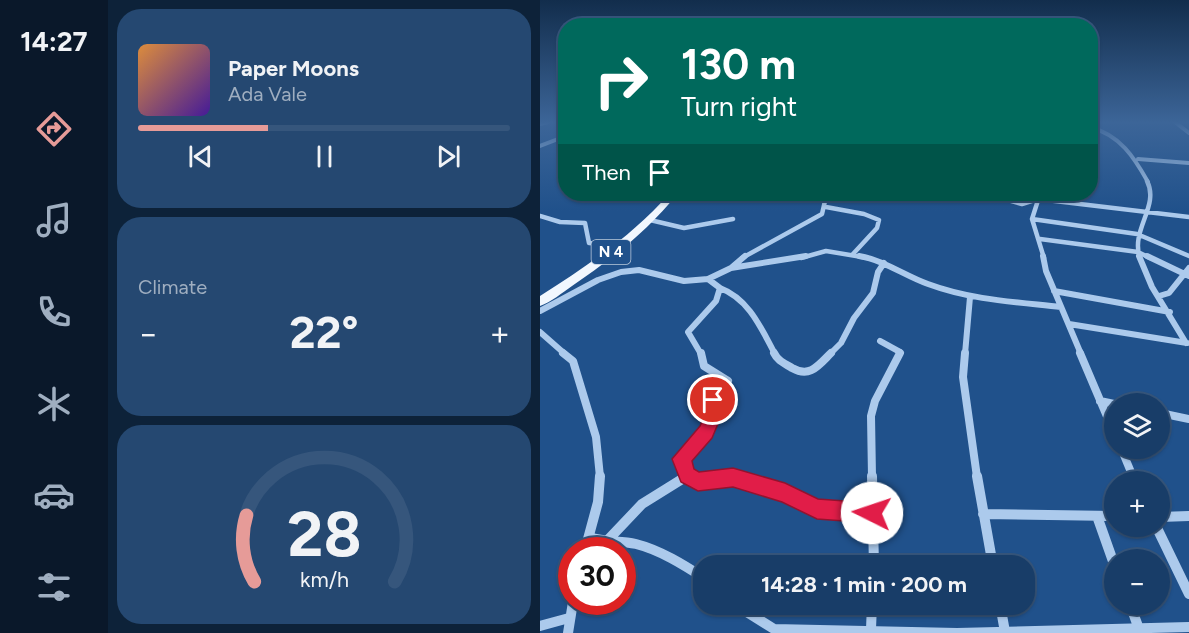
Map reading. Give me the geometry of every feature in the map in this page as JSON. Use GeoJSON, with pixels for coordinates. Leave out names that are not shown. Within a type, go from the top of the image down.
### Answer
{"type":"FeatureCollection","features":[{"type":"Feature","properties":{"kind":"main road","name":"N 4"},"geometry":{"type":"LineString","coordinates":[[540,302],[621,245],[650,220],[667,201]]}},
{"type":"Feature","properties":{"kind":"street"},"geometry":{"type":"LineString","coordinates":[[1130,152],[1138,159],[1152,194],[1137,234],[1138,252],[1159,296],[1188,343]]}},
{"type":"Feature","properties":{"kind":"street"},"geometry":{"type":"LineString","coordinates":[[1138,159],[1189,163]]}},
{"type":"Feature","properties":{"kind":"street"},"geometry":{"type":"LineString","coordinates":[[823,201],[826,207]]}},
{"type":"Feature","properties":{"kind":"street"},"geometry":{"type":"LineString","coordinates":[[1012,201],[1022,204],[1028,201]]}},
{"type":"Feature","properties":{"kind":"street"},"geometry":{"type":"LineString","coordinates":[[1037,201],[1032,219],[1040,239],[1046,271],[1104,410]]}},
{"type":"Feature","properties":{"kind":"street"},"geometry":{"type":"LineString","coordinates":[[1072,201],[1189,217]]}},
{"type":"Feature","properties":{"kind":"street"},"geometry":{"type":"LineString","coordinates":[[826,207],[864,214],[879,220],[877,228],[853,254]]}},
{"type":"Feature","properties":{"kind":"street"},"geometry":{"type":"LineString","coordinates":[[731,268],[738,260],[822,214],[826,207]]}},
{"type":"Feature","properties":{"kind":"street"},"geometry":{"type":"LineString","coordinates":[[540,216],[560,222],[585,223],[589,243],[621,245]]}},
{"type":"Feature","properties":{"kind":"street"},"geometry":{"type":"LineString","coordinates":[[650,220],[684,228],[733,219]]}},
{"type":"Feature","properties":{"kind":"street"},"geometry":{"type":"LineString","coordinates":[[1032,219],[1137,234],[1189,256]]}},
{"type":"Feature","properties":{"kind":"street"},"geometry":{"type":"LineString","coordinates":[[1040,239],[1138,252],[1187,275]]}},
{"type":"Feature","properties":{"kind":"street"},"geometry":{"type":"LineString","coordinates":[[540,310],[598,280],[621,272],[639,270],[684,281],[708,279],[731,268],[796,260],[826,251],[853,254],[884,262],[927,284],[970,297],[1061,307]]}},
{"type":"Feature","properties":{"kind":"street"},"geometry":{"type":"LineString","coordinates":[[708,279],[730,292],[755,316],[778,360],[801,373],[812,372],[841,343],[854,318],[873,293],[878,272],[884,262]]}},
{"type":"Feature","properties":{"kind":"street"},"geometry":{"type":"LineString","coordinates":[[1159,296],[1169,293],[1187,275],[1189,268]]}},
{"type":"Feature","properties":{"kind":"street"},"geometry":{"type":"LineString","coordinates":[[720,288],[716,301],[688,332],[700,349],[704,366],[728,381],[713,400],[709,411],[711,419],[706,432],[681,459],[687,476],[698,481],[733,478],[785,493],[817,509],[872,513]]}},
{"type":"Feature","properties":{"kind":"street"},"geometry":{"type":"LineString","coordinates":[[1054,291],[1170,312]]}},
{"type":"Feature","properties":{"kind":"street"},"geometry":{"type":"LineString","coordinates":[[970,297],[963,377],[969,433],[991,555]]}},
{"type":"Feature","properties":{"kind":"street"},"geometry":{"type":"LineString","coordinates":[[1069,324],[1188,343]]}},
{"type":"Feature","properties":{"kind":"street"},"geometry":{"type":"LineString","coordinates":[[540,332],[573,362],[596,437],[601,468],[598,502],[588,537]]}},
{"type":"Feature","properties":{"kind":"street"},"geometry":{"type":"LineString","coordinates":[[874,555],[871,416],[879,392],[900,352],[880,341]]}},
{"type":"Feature","properties":{"kind":"street"},"geometry":{"type":"LineString","coordinates":[[1100,401],[1104,402]]}},
{"type":"Feature","properties":{"kind":"street"},"geometry":{"type":"LineString","coordinates":[[1170,415],[1189,419]]}},
{"type":"Feature","properties":{"kind":"street"},"geometry":{"type":"LineString","coordinates":[[610,537],[628,513],[662,489],[687,476]]}},
{"type":"Feature","properties":{"kind":"street"},"geometry":{"type":"LineString","coordinates":[[983,514],[1104,516]]}},
{"type":"Feature","properties":{"kind":"street"},"geometry":{"type":"LineString","coordinates":[[1097,516],[1109,549]]}},
{"type":"Feature","properties":{"kind":"street"},"geometry":{"type":"LineString","coordinates":[[1170,517],[1189,516]]}},
{"type":"Feature","properties":{"kind":"street"},"geometry":{"type":"LineString","coordinates":[[1161,537],[1189,594]]}},
{"type":"Feature","properties":{"kind":"street"},"geometry":{"type":"LineString","coordinates":[[636,544],[683,564],[693,571]]}},
{"type":"Feature","properties":{"kind":"street"},"geometry":{"type":"LineString","coordinates":[[568,633],[570,615]]}},
{"type":"Feature","properties":{"kind":"street"},"geometry":{"type":"LineString","coordinates":[[751,615],[776,631],[871,629],[1005,632],[1139,631],[1189,627]]}},
{"type":"Feature","properties":{"kind":"street"},"geometry":{"type":"LineString","coordinates":[[871,629],[872,615]]}},
{"type":"Feature","properties":{"kind":"street"},"geometry":{"type":"LineString","coordinates":[[1002,615],[1005,632]]}},
{"type":"Feature","properties":{"kind":"street"},"geometry":{"type":"LineString","coordinates":[[1134,615],[1139,631]]}},
{"type":"Feature","properties":{"kind":"street"},"geometry":{"type":"LineString","coordinates":[[540,626],[569,618]]}},
{"type":"Feature","properties":{"kind":"route"},"geometry":{"type":"LineString","coordinates":[[713,400],[709,411],[711,419],[706,432],[681,459],[687,476],[698,481],[733,478],[785,493],[817,509],[872,513]]}}]}
